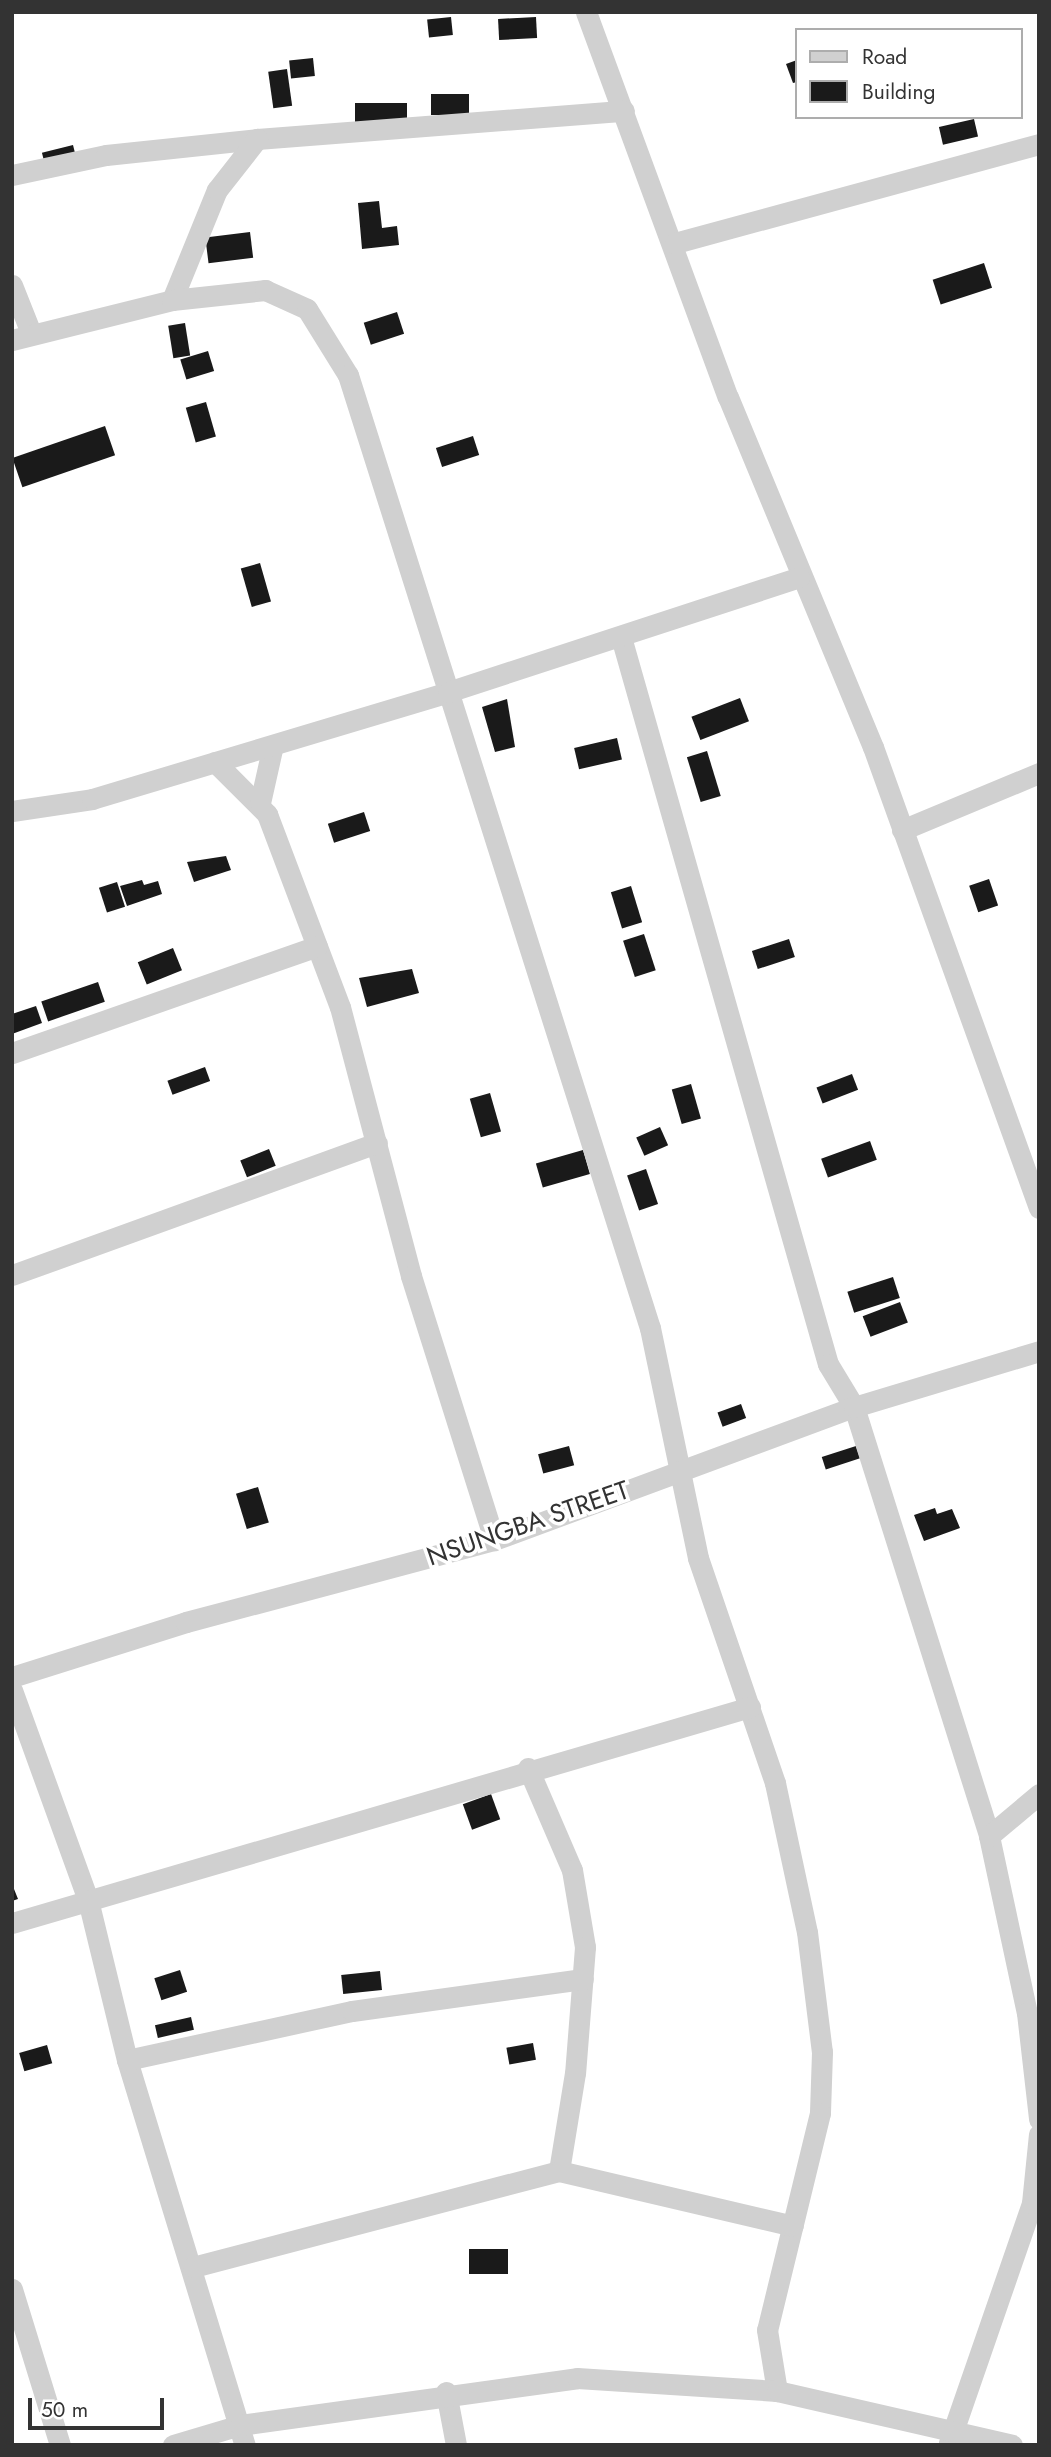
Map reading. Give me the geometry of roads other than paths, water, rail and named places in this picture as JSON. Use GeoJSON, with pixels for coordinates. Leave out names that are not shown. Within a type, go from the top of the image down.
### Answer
{"type":"FeatureCollection","features":[{"type":"Feature","properties":{"kind":"street"},"geometry":{"type":"LineString","coordinates":[[586,12],[799,577],[902,830],[1039,1208]]}},
{"type":"Feature","properties":{"kind":"street"},"geometry":{"type":"LineString","coordinates":[[12,175],[106,155],[257,139],[624,111]]}},
{"type":"Feature","properties":{"kind":"street"},"geometry":{"type":"LineString","coordinates":[[172,300],[217,190],[257,139]]}},
{"type":"Feature","properties":{"kind":"street"},"geometry":{"type":"LineString","coordinates":[[675,243],[1039,144]]}},
{"type":"Feature","properties":{"kind":"street"},"geometry":{"type":"LineString","coordinates":[[12,285],[21,337],[172,300],[265,290],[288,295],[323,327],[348,375],[650,1328],[698,1558],[775,1783],[807,1932],[822,2052],[820,2113],[767,2330],[777,2391]]}},
{"type":"Feature","properties":{"kind":"street"},"geometry":{"type":"LineString","coordinates":[[12,811],[92,799],[448,692],[799,577]]}},
{"type":"Feature","properties":{"kind":"street"},"geometry":{"type":"LineString","coordinates":[[621,637],[828,1364],[854,1407],[989,1836],[1027,2013],[1039,2119]]}},
{"type":"Feature","properties":{"kind":"street"},"geometry":{"type":"LineString","coordinates":[[260,803],[273,745]]}},
{"type":"Feature","properties":{"kind":"street"},"geometry":{"type":"LineString","coordinates":[[215,762],[260,803],[317,946],[494,1540]]}},
{"type":"Feature","properties":{"kind":"street"},"geometry":{"type":"LineString","coordinates":[[902,830],[1039,774]]}},
{"type":"Feature","properties":{"kind":"street"},"geometry":{"type":"LineString","coordinates":[[12,1053],[317,946]]}},
{"type":"Feature","properties":{"kind":"street"},"geometry":{"type":"LineString","coordinates":[[12,1275],[377,1143]]}},
{"type":"Feature","properties":{"kind":"street","name":"NSUNGBA STREET"},"geometry":{"type":"LineString","coordinates":[[12,1677],[198,1618],[494,1540],[854,1407],[1039,1352]]}},
{"type":"Feature","properties":{"kind":"street"},"geometry":{"type":"LineString","coordinates":[[12,1690],[88,1900],[127,2060],[193,2267],[242,2435]]}},
{"type":"Feature","properties":{"kind":"street"},"geometry":{"type":"LineString","coordinates":[[12,1923],[528,1768],[750,1707]]}},
{"type":"Feature","properties":{"kind":"street"},"geometry":{"type":"LineString","coordinates":[[528,1768],[572,1870],[584,1933],[583,1979],[559,2171]]}},
{"type":"Feature","properties":{"kind":"street"},"geometry":{"type":"LineString","coordinates":[[989,1836],[1039,1794]]}},
{"type":"Feature","properties":{"kind":"street"},"geometry":{"type":"LineString","coordinates":[[127,2060],[352,2011],[583,1979]]}},
{"type":"Feature","properties":{"kind":"street"},"geometry":{"type":"LineString","coordinates":[[951,2438],[1032,2203],[1039,2134]]}},
{"type":"Feature","properties":{"kind":"street"},"geometry":{"type":"LineString","coordinates":[[193,2267],[559,2171],[793,2227]]}},
{"type":"Feature","properties":{"kind":"street"},"geometry":{"type":"LineString","coordinates":[[12,2290],[60,2445]]}},
{"type":"Feature","properties":{"kind":"street"},"geometry":{"type":"LineString","coordinates":[[173,2445],[242,2435],[446,2392],[577,2378],[777,2391],[951,2438],[1012,2445]]}},
{"type":"Feature","properties":{"kind":"street"},"geometry":{"type":"LineString","coordinates":[[446,2392],[456,2445]]}}]}
